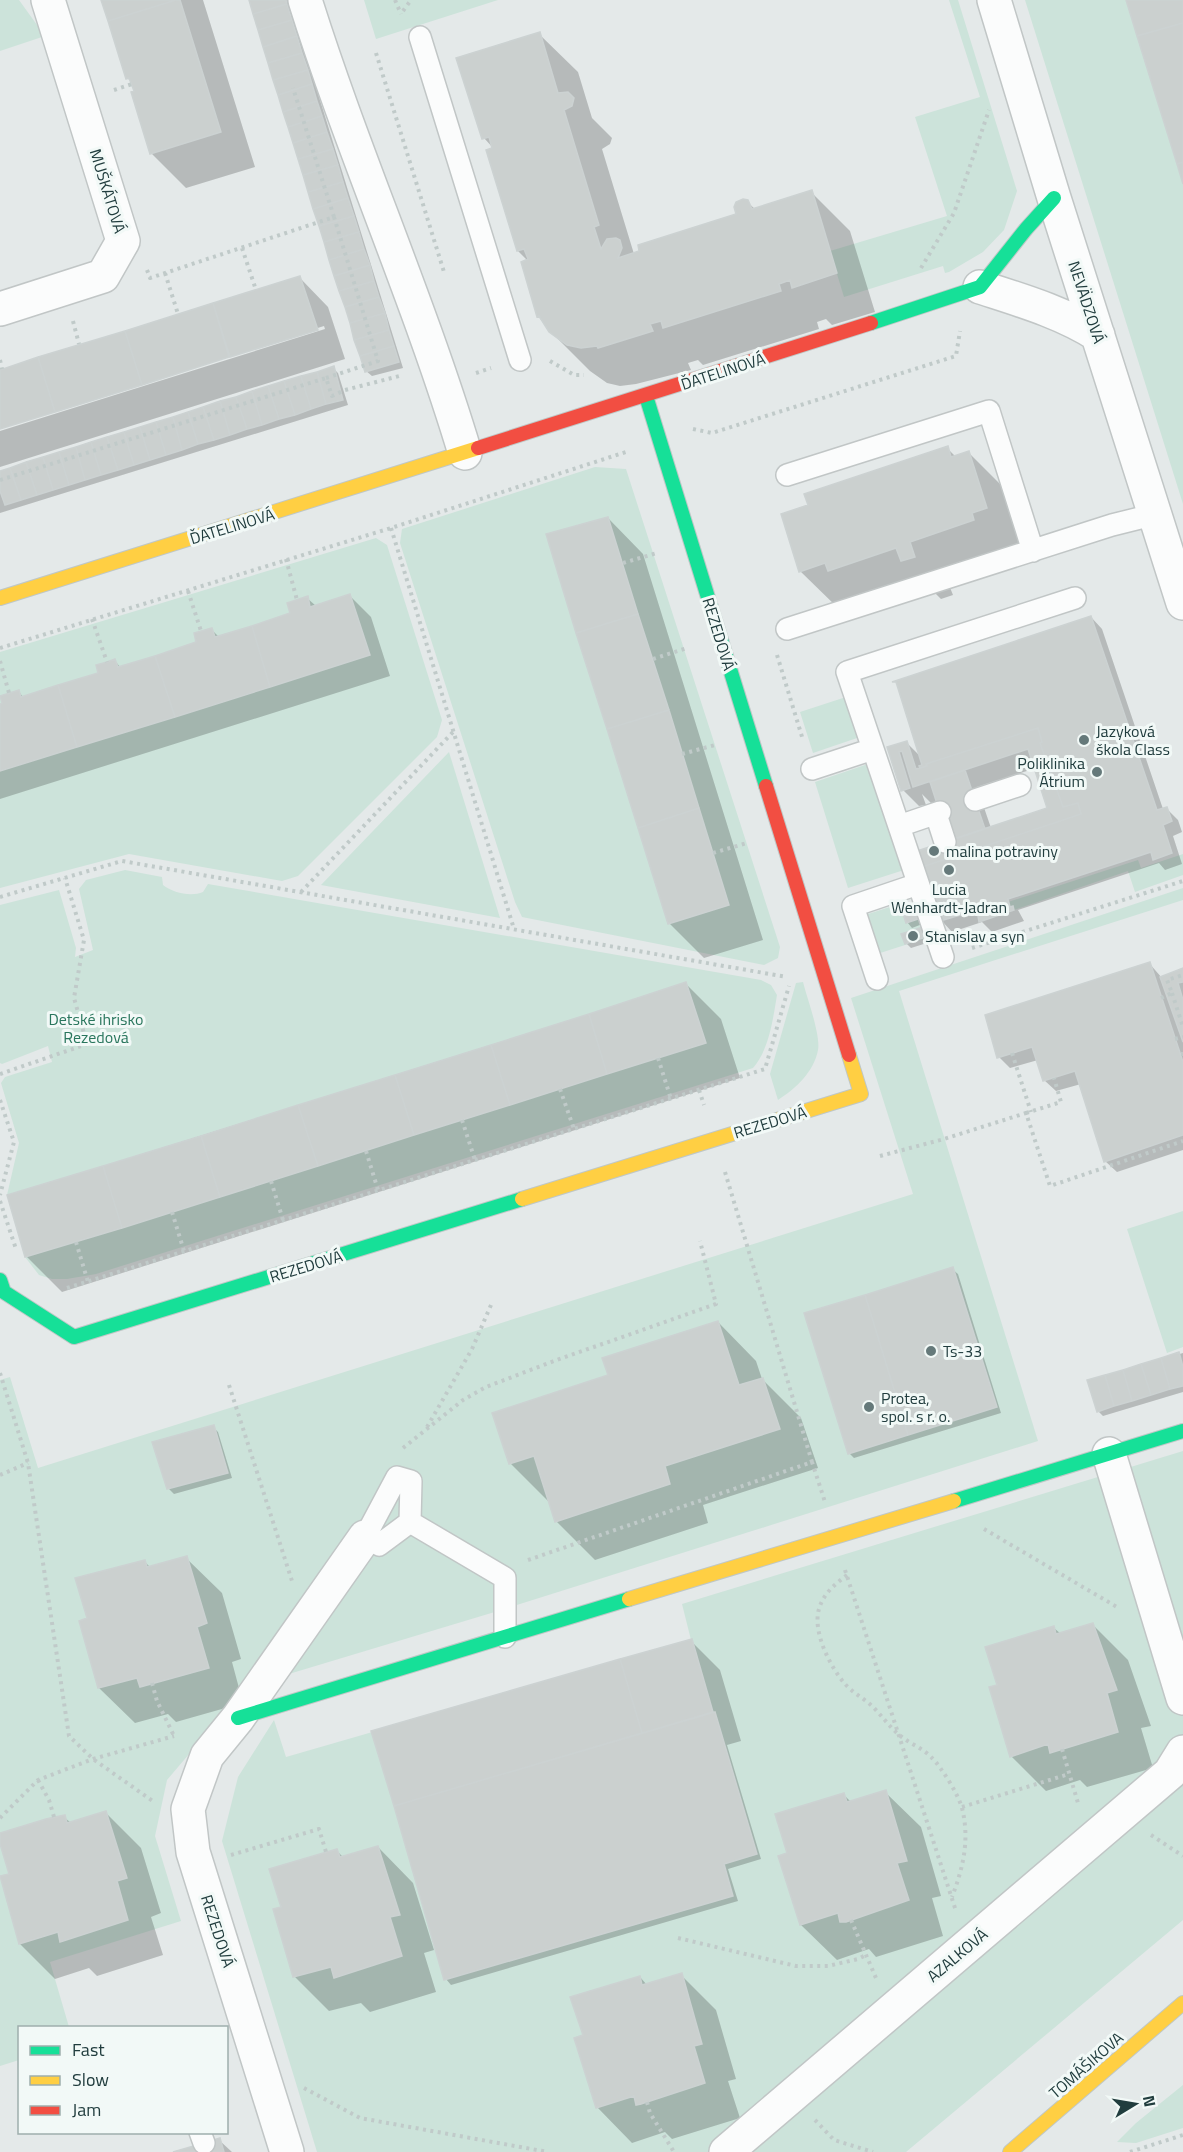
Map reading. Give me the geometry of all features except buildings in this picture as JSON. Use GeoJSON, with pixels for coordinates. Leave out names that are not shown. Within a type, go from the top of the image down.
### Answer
{"type":"FeatureCollection","features":[{"type":"Feature","properties":{"kind":"street","name":"MUŠKÁTOVÁ"},"geometry":{"type":"LineString","coordinates":[[0,309],[104,276],[123,241],[48,0]]}},
{"type":"Feature","properties":{"kind":"street"},"geometry":{"type":"LineString","coordinates":[[305,0],[326,67],[440,374],[465,453]]}},
{"type":"Feature","properties":{"kind":"street","name":"NEVÄDZOVÁ"},"geometry":{"type":"LineString","coordinates":[[994,0],[1053,198],[1183,603]]}},
{"type":"Feature","properties":{"kind":"street"},"geometry":{"type":"LineString","coordinates":[[1053,198],[980,286],[1081,324],[1098,335]]}},
{"type":"Feature","properties":{"kind":"street","name":"ĎATELINOVÁ"},"geometry":{"type":"LineString","coordinates":[[0,598],[646,396],[980,286]]}},
{"type":"Feature","properties":{"kind":"street","name":"REZEDOVÁ"},"geometry":{"type":"LineString","coordinates":[[0,1280],[4,1292],[74,1337],[861,1094],[646,396]]}},
{"type":"Feature","properties":{"kind":"street"},"geometry":{"type":"LineString","coordinates":[[238,1718],[1183,1431]]}},
{"type":"Feature","properties":{"kind":"street"},"geometry":{"type":"LineString","coordinates":[[1109,1454],[1183,1698]]}},
{"type":"Feature","properties":{"kind":"street","name":"REZEDOVÁ"},"geometry":{"type":"LineString","coordinates":[[287,2152],[193,1852],[188,1809],[207,1756],[238,1718],[365,1537]]}},
{"type":"Feature","properties":{"kind":"street","name":"AZALKOVÁ"},"geometry":{"type":"LineString","coordinates":[[726,2152],[1170,1773],[1183,1752]]}},
{"type":"Feature","properties":{"kind":"street","name":"TOMÁŠIKOVA"},"geometry":{"type":"LineString","coordinates":[[1010,2152],[1183,2002]]}},
{"type":"Feature","properties":{"kind":"lane"},"geometry":{"type":"LineString","coordinates":[[420,37],[520,360]]}},
{"type":"Feature","properties":{"kind":"lane"},"geometry":{"type":"LineString","coordinates":[[787,475],[989,411],[1033,551]]}},
{"type":"Feature","properties":{"kind":"lane"},"geometry":{"type":"LineString","coordinates":[[787,629],[1112,525],[1156,514]]}},
{"type":"Feature","properties":{"kind":"lane"},"geometry":{"type":"LineString","coordinates":[[944,957],[847,672],[1075,598]]}},
{"type":"Feature","properties":{"kind":"lane"},"geometry":{"type":"LineString","coordinates":[[812,769],[873,749]]}},
{"type":"Feature","properties":{"kind":"lane"},"geometry":{"type":"LineString","coordinates":[[975,800],[1020,785]]}},
{"type":"Feature","properties":{"kind":"lane"},"geometry":{"type":"LineString","coordinates":[[899,826],[938,813],[945,842]]}},
{"type":"Feature","properties":{"kind":"lane"},"geometry":{"type":"LineString","coordinates":[[877,979],[853,906],[918,884]]}},
{"type":"Feature","properties":{"kind":"lane"},"geometry":{"type":"LineString","coordinates":[[397,1477],[411,1481],[411,1522],[379,1545],[365,1537],[397,1477]]}},
{"type":"Feature","properties":{"kind":"lane"},"geometry":{"type":"LineString","coordinates":[[411,1522],[505,1578],[505,1638]]}},
{"type":"Feature","properties":{"kind":"path"},"geometry":{"type":"LineString","coordinates":[[395,0],[401,14]]}},
{"type":"Feature","properties":{"kind":"path"},"geometry":{"type":"LineString","coordinates":[[376,53],[447,282]]}},
{"type":"Feature","properties":{"kind":"path"},"geometry":{"type":"LineString","coordinates":[[0,480],[378,361],[291,80]]}},
{"type":"Feature","properties":{"kind":"path"},"geometry":{"type":"LineString","coordinates":[[920,269],[954,213],[992,100]]}},
{"type":"Feature","properties":{"kind":"path"},"geometry":{"type":"LineString","coordinates":[[256,290],[242,248],[334,217]]}},
{"type":"Feature","properties":{"kind":"path"},"geometry":{"type":"LineString","coordinates":[[165,273],[178,314]]}},
{"type":"Feature","properties":{"kind":"path"},"geometry":{"type":"LineString","coordinates":[[689,428],[712,434],[956,356],[960,327]]}},
{"type":"Feature","properties":{"kind":"path"},"geometry":{"type":"LineString","coordinates":[[0,360],[3,369]]}},
{"type":"Feature","properties":{"kind":"path"},"geometry":{"type":"LineString","coordinates":[[326,378],[332,396],[345,390],[409,373]]}},
{"type":"Feature","properties":{"kind":"path"},"geometry":{"type":"LineString","coordinates":[[0,648],[391,528],[628,452]]}},
{"type":"Feature","properties":{"kind":"path"},"geometry":{"type":"LineString","coordinates":[[391,528],[514,929]]}},
{"type":"Feature","properties":{"kind":"path"},"geometry":{"type":"LineString","coordinates":[[622,563],[660,552]]}},
{"type":"Feature","properties":{"kind":"path"},"geometry":{"type":"LineString","coordinates":[[286,559],[297,600]]}},
{"type":"Feature","properties":{"kind":"path"},"geometry":{"type":"LineString","coordinates":[[188,591],[201,631]]}},
{"type":"Feature","properties":{"kind":"path"},"geometry":{"type":"LineString","coordinates":[[92,619],[106,662]]}},
{"type":"Feature","properties":{"kind":"path"},"geometry":{"type":"LineString","coordinates":[[773,646],[812,769]]}},
{"type":"Feature","properties":{"kind":"path"},"geometry":{"type":"LineString","coordinates":[[653,659],[691,647]]}},
{"type":"Feature","properties":{"kind":"path"},"geometry":{"type":"LineString","coordinates":[[0,662],[9,693]]}},
{"type":"Feature","properties":{"kind":"path"},"geometry":{"type":"LineString","coordinates":[[301,892],[453,732]]}},
{"type":"Feature","properties":{"kind":"path"},"geometry":{"type":"LineString","coordinates":[[682,754],[722,743]]}},
{"type":"Feature","properties":{"kind":"path"},"geometry":{"type":"LineString","coordinates":[[713,853],[754,842]]}},
{"type":"Feature","properties":{"kind":"path"},"geometry":{"type":"LineString","coordinates":[[0,897],[122,861],[791,978],[765,1069],[61,1290]]}},
{"type":"Feature","properties":{"kind":"path"},"geometry":{"type":"LineString","coordinates":[[0,1074],[87,1044],[74,998],[84,940],[65,878]]}},
{"type":"Feature","properties":{"kind":"path"},"geometry":{"type":"LineString","coordinates":[[944,957],[1183,881]]}},
{"type":"Feature","properties":{"kind":"path"},"geometry":{"type":"LineString","coordinates":[[1183,975],[1167,980],[1183,1027]]}},
{"type":"Feature","properties":{"kind":"path"},"geometry":{"type":"LineString","coordinates":[[1161,998],[1172,993]]}},
{"type":"Feature","properties":{"kind":"path"},"geometry":{"type":"LineString","coordinates":[[1175,1039],[1183,1037]]}},
{"type":"Feature","properties":{"kind":"path"},"geometry":{"type":"LineString","coordinates":[[1012,1053],[1050,1186],[1183,1140]]}},
{"type":"Feature","properties":{"kind":"path"},"geometry":{"type":"LineString","coordinates":[[658,1058],[671,1099]]}},
{"type":"Feature","properties":{"kind":"path"},"geometry":{"type":"LineString","coordinates":[[880,1156],[945,1139],[1061,1102],[1054,1078]]}},
{"type":"Feature","properties":{"kind":"path"},"geometry":{"type":"LineString","coordinates":[[560,1089],[574,1129]]}},
{"type":"Feature","properties":{"kind":"path"},"geometry":{"type":"LineString","coordinates":[[0,1100],[14,1142],[0,1195]]}},
{"type":"Feature","properties":{"kind":"path"},"geometry":{"type":"LineString","coordinates":[[462,1120],[475,1160]]}},
{"type":"Feature","properties":{"kind":"path"},"geometry":{"type":"LineString","coordinates":[[366,1151],[378,1190]]}},
{"type":"Feature","properties":{"kind":"path"},"geometry":{"type":"LineString","coordinates":[[271,1181],[283,1220]]}},
{"type":"Feature","properties":{"kind":"path"},"geometry":{"type":"LineString","coordinates":[[0,1202],[18,1254]]}},
{"type":"Feature","properties":{"kind":"path"},"geometry":{"type":"LineString","coordinates":[[172,1212],[184,1251]]}},
{"type":"Feature","properties":{"kind":"path"},"geometry":{"type":"LineString","coordinates":[[743,1228],[835,1538],[951,1899],[956,1911],[964,1904]]}},
{"type":"Feature","properties":{"kind":"path"},"geometry":{"type":"LineString","coordinates":[[554,1361],[716,1304],[700,1241]]}},
{"type":"Feature","properties":{"kind":"path"},"geometry":{"type":"LineString","coordinates":[[76,1242],[88,1282]]}},
{"type":"Feature","properties":{"kind":"path"},"geometry":{"type":"LineString","coordinates":[[425,1430],[472,1349],[491,1305]]}},
{"type":"Feature","properties":{"kind":"path"},"geometry":{"type":"LineString","coordinates":[[0,1374],[28,1463],[69,1736],[93,1759],[157,1804]]}},
{"type":"Feature","properties":{"kind":"path"},"geometry":{"type":"LineString","coordinates":[[229,1384],[292,1583]]}},
{"type":"Feature","properties":{"kind":"path"},"geometry":{"type":"LineString","coordinates":[[505,1578],[505,1568],[812,1462]]}},
{"type":"Feature","properties":{"kind":"path"},"geometry":{"type":"LineString","coordinates":[[0,1475],[28,1463]]}},
{"type":"Feature","properties":{"kind":"path"},"geometry":{"type":"LineString","coordinates":[[981,1527],[1123,1610]]}},
{"type":"Feature","properties":{"kind":"path"},"geometry":{"type":"LineString","coordinates":[[847,1575],[834,1584],[818,1611],[824,1652],[846,1684],[872,1706],[898,1734],[932,1757],[962,1807],[966,1840],[963,1865],[951,1899]]}},
{"type":"Feature","properties":{"kind":"path"},"geometry":{"type":"LineString","coordinates":[[0,1818],[38,1780],[93,1759],[174,1736]]}},
{"type":"Feature","properties":{"kind":"path"},"geometry":{"type":"LineString","coordinates":[[1062,1749],[1078,1804],[1087,1797]]}},
{"type":"Feature","properties":{"kind":"path"},"geometry":{"type":"LineString","coordinates":[[962,1807],[1069,1774]]}},
{"type":"Feature","properties":{"kind":"path"},"geometry":{"type":"LineString","coordinates":[[38,1780],[49,1800],[54,1817]]}},
{"type":"Feature","properties":{"kind":"path"},"geometry":{"type":"LineString","coordinates":[[225,1856],[319,1829],[327,1852]]}},
{"type":"Feature","properties":{"kind":"path"},"geometry":{"type":"LineString","coordinates":[[851,1920],[878,1981]]}},
{"type":"Feature","properties":{"kind":"path"},"geometry":{"type":"LineString","coordinates":[[678,1938],[796,1966],[828,1965],[858,1959],[866,1955]]}},
{"type":"Feature","properties":{"kind":"path"},"geometry":{"type":"LineString","coordinates":[[294,2082],[360,2118],[548,2152]]}},
{"type":"Feature","properties":{"kind":"path"},"geometry":{"type":"LineString","coordinates":[[792,2096],[834,2140],[873,2152]]}},
{"type":"Feature","properties":{"kind":"path"},"geometry":{"type":"LineString","coordinates":[[647,2102],[650,2113],[674,2152]]}},
{"type":"Feature","properties":{"kind":"path"},"geometry":{"type":"LineString","coordinates":[[1131,2152],[1183,2135]]}},
{"type":"Feature","properties":{"kind":"green space"},"geometry":{"type":"Polygon","coordinates":[[[0,0],[19,0],[45,36],[0,51],[0,0]]]}},
{"type":"Feature","properties":{"kind":"green space"},"geometry":{"type":"Polygon","coordinates":[[[364,0],[498,0],[376,39],[364,0]]]}},
{"type":"Feature","properties":{"kind":"green space"},"geometry":{"type":"Polygon","coordinates":[[[949,0],[958,0],[1017,191],[1004,230],[983,252],[949,272],[945,273],[943,266],[844,297],[830,251],[947,216],[915,117],[980,97],[949,0]]]}},
{"type":"Feature","properties":{"kind":"green space"},"geometry":{"type":"Polygon","coordinates":[[[1025,0],[1126,0],[1183,184],[1183,504],[1025,0]]]}},
{"type":"Feature","properties":{"kind":"green space"},"geometry":{"type":"Polygon","coordinates":[[[595,467],[626,469],[780,947],[778,958],[764,965],[522,917],[515,902],[400,543],[402,529],[595,467]]]}},
{"type":"Feature","properties":{"kind":"green space"},"geometry":{"type":"Polygon","coordinates":[[[376,538],[387,545],[442,720],[437,737],[298,876],[282,881],[129,854],[0,888],[0,652],[376,538]]]}},
{"type":"Feature","properties":{"kind":"green space"},"geometry":{"type":"Polygon","coordinates":[[[846,697],[860,737],[813,753],[800,712],[846,697]]]}},
{"type":"Feature","properties":{"kind":"green space"},"geometry":{"type":"Polygon","coordinates":[[[449,752],[500,918],[321,885],[449,752]]]}},
{"type":"Feature","properties":{"kind":"green space"},"geometry":{"type":"Polygon","coordinates":[[[868,764],[904,870],[848,888],[815,782],[868,764]]]}},
{"type":"Feature","properties":{"kind":"green space"},"geometry":{"type":"Polygon","coordinates":[[[1183,854],[1183,875],[1135,892],[1128,871],[1014,910],[1008,902],[1138,860],[1141,868],[1183,854]]]}},
{"type":"Feature","properties":{"kind":"green space","name":"Detské ihrisko Rezedová"},"geometry":{"type":"Polygon","coordinates":[[[125,870],[162,877],[163,885],[182,893],[203,892],[208,884],[761,980],[771,985],[777,995],[770,1034],[753,1068],[96,1274],[52,1279],[39,1275],[25,1257],[7,1195],[19,1143],[1,1083],[5,1077],[52,1062],[48,1046],[0,1063],[0,905],[59,890],[76,948],[75,957],[93,950],[79,889],[86,880],[125,870]]]}},
{"type":"Feature","properties":{"kind":"green space"},"geometry":{"type":"Polygon","coordinates":[[[1183,888],[1183,900],[899,991],[1038,1441],[498,1611],[246,1687],[167,1780],[155,1836],[181,1921],[50,1962],[69,2026],[18,2026],[18,2060],[0,2066],[0,1380],[10,1377],[38,1468],[913,1194],[851,998],[1183,888]]]}},
{"type":"Feature","properties":{"kind":"green space"},"geometry":{"type":"Polygon","coordinates":[[[899,904],[906,923],[921,918],[927,938],[877,954],[865,915],[899,904]]]}},
{"type":"Feature","properties":{"kind":"green space"},"geometry":{"type":"Polygon","coordinates":[[[803,982],[816,1027],[818,1050],[808,1073],[791,1091],[778,1100],[770,1074],[796,983],[803,982]]]}},
{"type":"Feature","properties":{"kind":"green space"},"geometry":{"type":"Polygon","coordinates":[[[1183,1211],[1183,1347],[1167,1353],[1127,1229],[1183,1211]]]}},
{"type":"Feature","properties":{"kind":"green space"},"geometry":{"type":"Polygon","coordinates":[[[1183,1451],[1183,1920],[906,2152],[317,2152],[222,1841],[238,1777],[274,1720],[286,1757],[691,1640],[682,1604],[1183,1451]]]}},
{"type":"Feature","properties":{"kind":"green space"},"geometry":{"type":"Polygon","coordinates":[[[1183,2085],[1183,2128],[1136,2143],[1117,2142],[1136,2123],[1183,2085]]]}},
{"type":"Feature","properties":{"kind":"traffic: fast"},"geometry":{"type":"LineString","coordinates":[[871,323],[980,287],[1054,198]]}},
{"type":"Feature","properties":{"kind":"traffic: fast"},"geometry":{"type":"LineString","coordinates":[[646,396],[766,786]]}},
{"type":"Feature","properties":{"kind":"traffic: fast"},"geometry":{"type":"LineString","coordinates":[[0,1280],[4,1292],[74,1337],[522,1199]]}},
{"type":"Feature","properties":{"kind":"traffic: fast"},"geometry":{"type":"LineString","coordinates":[[954,1501],[1183,1431]]}},
{"type":"Feature","properties":{"kind":"traffic: fast"},"geometry":{"type":"LineString","coordinates":[[238,1718],[629,1599]]}},
{"type":"Feature","properties":{"kind":"traffic: slow"},"geometry":{"type":"LineString","coordinates":[[0,598],[478,448]]}},
{"type":"Feature","properties":{"kind":"traffic: slow"},"geometry":{"type":"LineString","coordinates":[[522,1199],[861,1094],[849,1055]]}},
{"type":"Feature","properties":{"kind":"traffic: slow"},"geometry":{"type":"LineString","coordinates":[[629,1599],[954,1501]]}},
{"type":"Feature","properties":{"kind":"traffic: slow"},"geometry":{"type":"LineString","coordinates":[[1010,2152],[1183,2003]]}},
{"type":"Feature","properties":{"kind":"traffic: jam"},"geometry":{"type":"LineString","coordinates":[[478,448],[871,323]]}},
{"type":"Feature","properties":{"kind":"traffic: jam"},"geometry":{"type":"LineString","coordinates":[[766,786],[849,1055]]}},
{"type":"Feature","properties":{"kind":"place","name":"Jazyková škola Class"},"geometry":{"type":"Point","coordinates":[1084,740]}},
{"type":"Feature","properties":{"kind":"place","name":"Poliklinika Átrium"},"geometry":{"type":"Point","coordinates":[1097,772]}},
{"type":"Feature","properties":{"kind":"place","name":"malina potraviny"},"geometry":{"type":"Point","coordinates":[934,851]}},
{"type":"Feature","properties":{"kind":"place","name":"Lucia Wenhardt-Jadran"},"geometry":{"type":"Point","coordinates":[949,870]}},
{"type":"Feature","properties":{"kind":"place","name":"Stanislav a syn"},"geometry":{"type":"Point","coordinates":[913,936]}},
{"type":"Feature","properties":{"kind":"place","name":"Ts-33"},"geometry":{"type":"Point","coordinates":[931,1351]}},
{"type":"Feature","properties":{"kind":"place","name":"Protea, spol. s r. o."},"geometry":{"type":"Point","coordinates":[869,1407]}}]}
